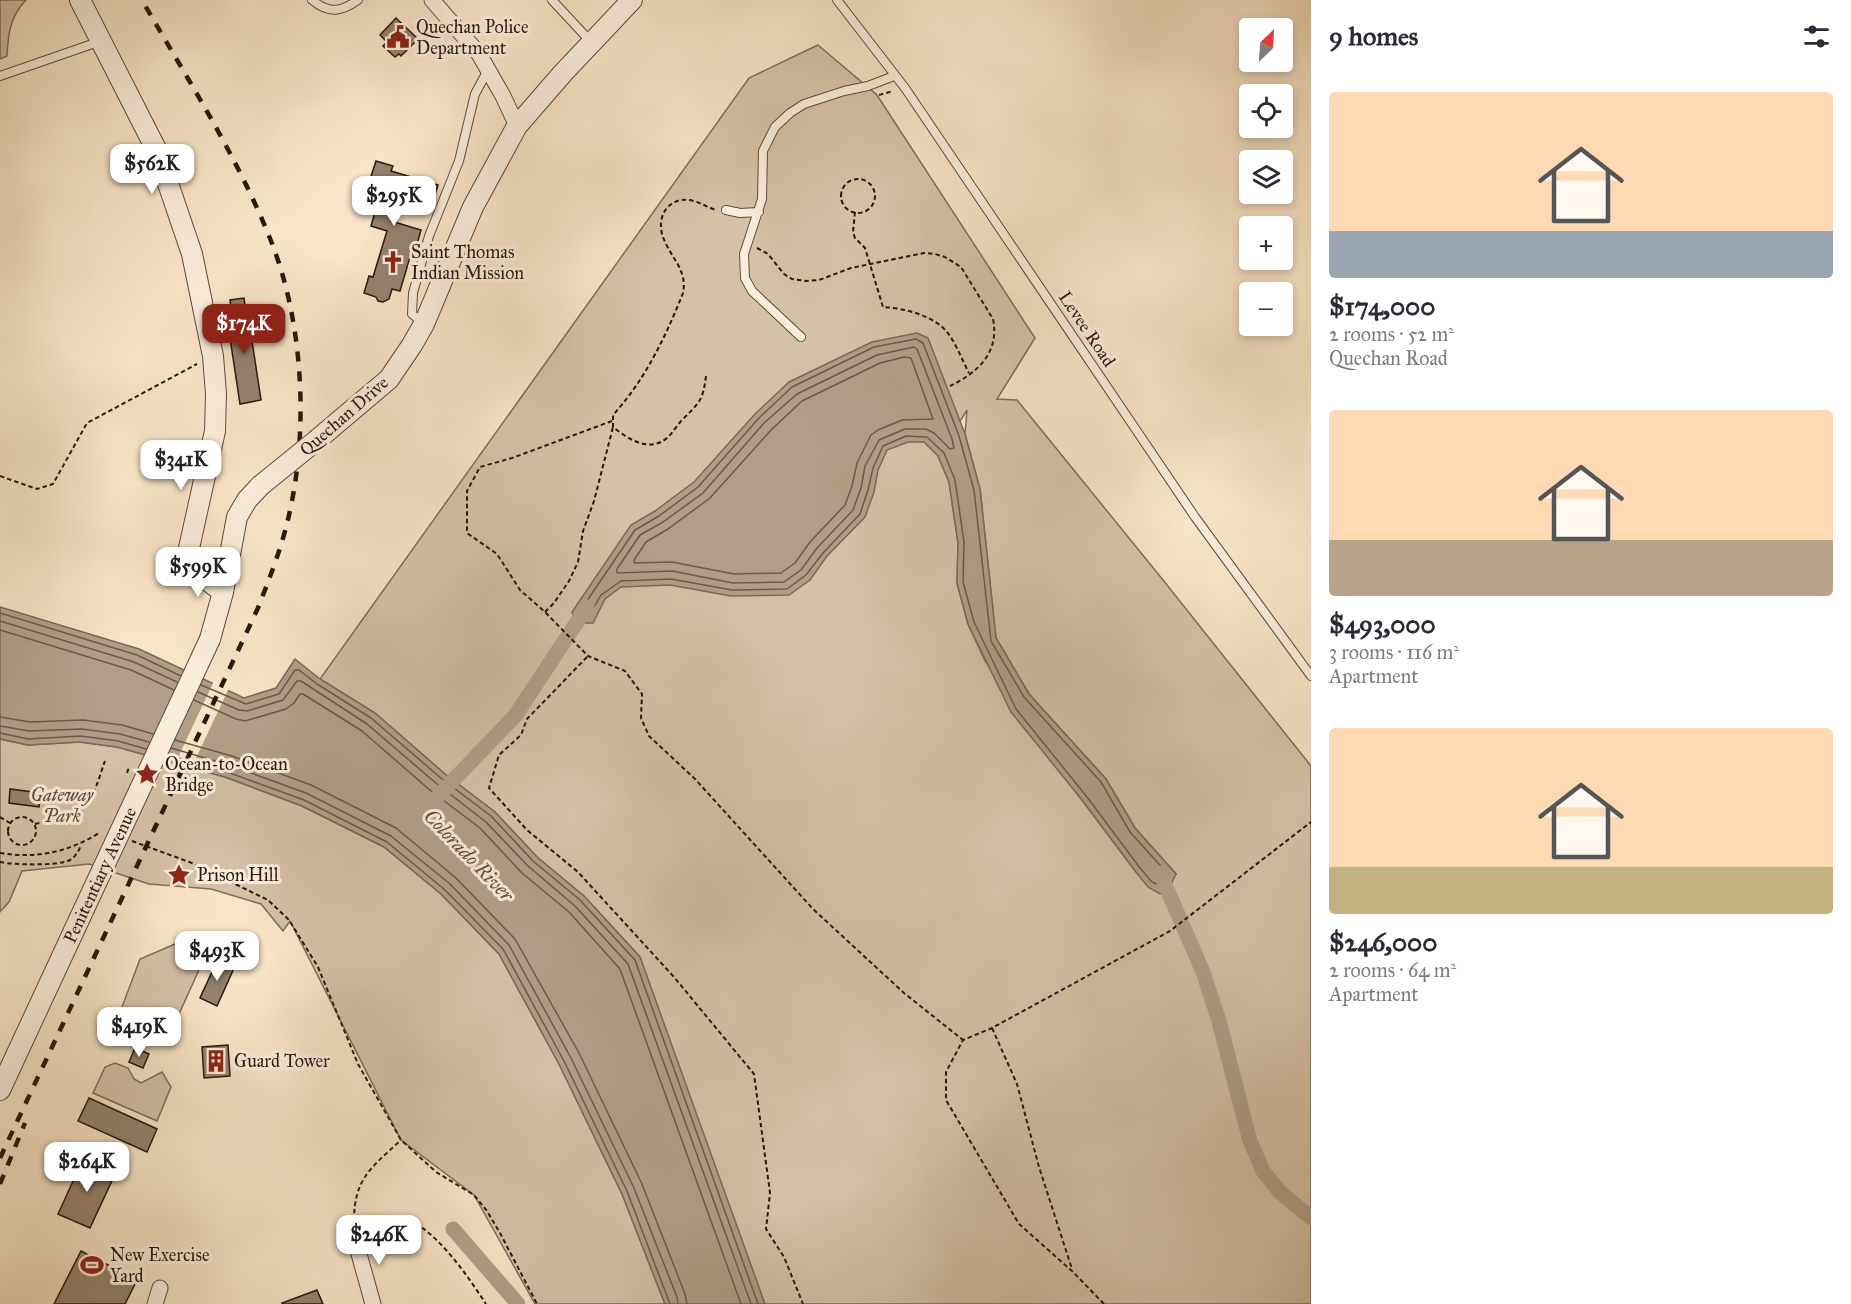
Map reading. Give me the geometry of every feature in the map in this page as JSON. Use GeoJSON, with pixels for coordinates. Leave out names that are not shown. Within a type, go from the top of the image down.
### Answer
{"type":"FeatureCollection","features":[{"type":"Feature","properties":{"kind":"street"},"geometry":{"type":"LineString","coordinates":[[80,0],[157,151],[192,254],[213,356],[216,394],[215,431],[189,548],[197,571],[223,592]]}},
{"type":"Feature","properties":{"kind":"street"},"geometry":{"type":"LineString","coordinates":[[432,0],[479,54],[517,126]]}},
{"type":"Feature","properties":{"kind":"street","name":"Quechan Drive"},"geometry":{"type":"LineString","coordinates":[[223,592],[237,517],[247,500],[260,486],[389,379],[424,324],[473,207],[517,126],[632,0]]}},
{"type":"Feature","properties":{"kind":"street","name":"Penitentiary Avenue"},"geometry":{"type":"LineString","coordinates":[[0,1090],[210,639],[223,592]]}},
{"type":"Feature","properties":{"kind":"street"},"geometry":{"type":"LineString","coordinates":[[354,1236],[374,1304]]}},
{"type":"Feature","properties":{"kind":"street"},"geometry":{"type":"LineString","coordinates":[[155,1304],[160,1288]]}},
{"type":"Feature","properties":{"kind":"lane"},"geometry":{"type":"LineString","coordinates":[[312,0],[334,11],[346,9],[358,0]]}},
{"type":"Feature","properties":{"kind":"lane"},"geometry":{"type":"LineString","coordinates":[[552,0],[592,44]]}},
{"type":"Feature","properties":{"kind":"lane","name":"Levee Road"},"geometry":{"type":"LineString","coordinates":[[837,0],[905,88],[1196,517],[1311,676]]}},
{"type":"Feature","properties":{"kind":"lane"},"geometry":{"type":"LineString","coordinates":[[0,76],[102,41]]}},
{"type":"Feature","properties":{"kind":"lane"},"geometry":{"type":"LineString","coordinates":[[424,324],[412,314],[413,293],[429,236],[459,161],[475,94],[488,70]]}},
{"type":"Feature","properties":{"kind":"lane"},"geometry":{"type":"LineString","coordinates":[[801,338],[752,291],[745,278],[744,255],[762,199],[763,151],[775,127],[804,104],[868,86],[894,76]]}},
{"type":"Feature","properties":{"kind":"lane"},"geometry":{"type":"LineString","coordinates":[[726,210],[740,213],[759,212]]}},
{"type":"Feature","properties":{"kind":"path"},"geometry":{"type":"LineString","coordinates":[[877,96],[905,88]]}},
{"type":"Feature","properties":{"kind":"path"},"geometry":{"type":"LineString","coordinates":[[865,180],[873,188],[873,203],[865,211],[855,212],[849,210],[842,202],[842,190],[848,181],[865,180]]}},
{"type":"Feature","properties":{"kind":"path"},"geometry":{"type":"LineString","coordinates":[[855,212],[853,232],[855,238],[865,248],[883,307],[918,314],[946,330],[970,374]]}},
{"type":"Feature","properties":{"kind":"path"},"geometry":{"type":"LineString","coordinates":[[0,476],[37,489],[53,484],[87,423],[213,356]]}},
{"type":"Feature","properties":{"kind":"path"},"geometry":{"type":"LineString","coordinates":[[612,421],[512,459],[480,467],[467,491],[467,532],[497,554],[520,590],[588,656],[625,671],[642,694],[641,718],[649,736],[695,779],[813,909],[904,993],[963,1040]]}},
{"type":"Feature","properties":{"kind":"path"},"geometry":{"type":"LineString","coordinates":[[545,612],[569,581],[578,562],[583,531],[594,501],[613,427]]}},
{"type":"Feature","properties":{"kind":"path"},"geometry":{"type":"LineString","coordinates":[[588,656],[527,719],[521,735],[499,755],[489,788],[526,830],[586,881],[674,977],[754,1074],[770,1192],[766,1229],[784,1257],[803,1304]]}},
{"type":"Feature","properties":{"kind":"path"},"geometry":{"type":"LineString","coordinates":[[35,824],[74,812],[93,793],[105,761]]}},
{"type":"Feature","properties":{"kind":"path"},"geometry":{"type":"LineString","coordinates":[[0,817],[10,823]]}},
{"type":"Feature","properties":{"kind":"path"},"geometry":{"type":"LineString","coordinates":[[18,817],[32,820],[35,824],[35,838],[28,844],[15,843],[9,836],[8,827],[18,817]]}},
{"type":"Feature","properties":{"kind":"path"},"geometry":{"type":"LineString","coordinates":[[1104,1304],[1072,1271],[1019,1224],[946,1100],[946,1072],[963,1040],[992,1028],[1170,931],[1311,822]]}},
{"type":"Feature","properties":{"kind":"path"},"geometry":{"type":"LineString","coordinates":[[0,853],[27,856],[56,852],[82,844],[103,831]]}},
{"type":"Feature","properties":{"kind":"path"},"geometry":{"type":"LineString","coordinates":[[125,839],[192,863],[268,900],[289,920],[318,967],[358,1064],[401,1140],[435,1172],[474,1195],[500,1233],[537,1304]]}},
{"type":"Feature","properties":{"kind":"path"},"geometry":{"type":"LineString","coordinates":[[0,862],[28,865],[69,861],[77,855],[82,844]]}},
{"type":"Feature","properties":{"kind":"path"},"geometry":{"type":"LineString","coordinates":[[992,1028],[1017,1084],[1039,1167],[1072,1271]]}},
{"type":"Feature","properties":{"kind":"path"},"geometry":{"type":"LineString","coordinates":[[354,1236],[354,1202],[359,1185],[372,1167],[401,1140]]}},
{"type":"Feature","properties":{"kind":"path"},"geometry":{"type":"LineString","coordinates":[[362,1268],[416,1223],[466,1274],[486,1304]]}},
{"type":"Feature","properties":{"kind":"green space"},"geometry":{"type":"Polygon","coordinates":[[[0,0],[26,0],[16,13],[11,26],[7,56],[0,59],[0,0]]]}},
{"type":"Feature","properties":{"kind":"green space"},"geometry":{"type":"Polygon","coordinates":[[[818,45],[877,95],[1035,338],[997,399],[1017,400],[1311,766],[1311,1304],[763,1304],[640,957],[584,896],[537,857],[495,812],[445,774],[375,713],[320,679],[749,78],[818,45]],[[967,410],[938,456],[949,482],[958,543],[957,583],[968,624],[985,661],[1082,800],[1136,872],[1176,874],[1135,828],[1106,779],[1029,694],[996,638],[980,489],[965,434],[967,410]]]}},
{"type":"Feature","properties":{"kind":"green space","name":"Gateway Park"},"geometry":{"type":"Polygon","coordinates":[[[0,739],[28,745],[80,742],[117,747],[225,777],[302,806],[384,847],[441,894],[499,954],[559,1064],[622,1194],[665,1304],[535,1304],[474,1195],[401,1140],[290,921],[283,931],[261,904],[211,889],[149,884],[89,864],[22,871],[9,902],[0,912],[0,739]]]}},
{"type":"Feature","properties":{"kind":"green space"},"geometry":{"type":"Polygon","coordinates":[[[175,944],[194,944],[202,963],[175,1023],[156,1032],[119,1015],[140,959],[175,944]]]}},
{"type":"Feature","properties":{"kind":"green space"},"geometry":{"type":"Polygon","coordinates":[[[115,1063],[128,1068],[134,1079],[141,1083],[162,1072],[171,1087],[157,1121],[93,1093],[105,1067],[115,1063]]]}},
{"type":"Feature","properties":{"kind":"water"},"geometry":{"type":"Polygon","coordinates":[[[917,333],[928,338],[965,434],[980,489],[996,638],[1029,694],[1106,779],[1135,828],[1176,874],[1169,889],[1160,894],[1148,887],[1011,712],[968,624],[957,583],[958,543],[949,482],[938,456],[924,442],[908,442],[887,450],[878,470],[874,492],[865,517],[827,556],[810,580],[789,595],[731,596],[670,585],[621,587],[605,599],[593,623],[576,623],[572,612],[631,525],[655,511],[694,482],[755,414],[789,382],[872,342],[917,333]]]}},
{"type":"Feature","properties":{"kind":"water","name":"Colorado River"},"geometry":{"type":"Polygon","coordinates":[[[0,607],[139,649],[244,698],[276,688],[295,659],[320,679],[375,713],[445,774],[495,812],[537,857],[584,896],[640,957],[765,1304],[665,1304],[622,1194],[559,1064],[499,954],[441,894],[384,847],[302,806],[225,777],[117,747],[80,742],[28,745],[0,739],[0,607]]]}},
{"type":"Feature","properties":{"kind":"pier"},"geometry":{"type":"Polygon","coordinates":[[[214,681],[229,688],[190,771],[174,766],[214,681]]]}},
{"type":"Feature","properties":{"kind":"building"},"geometry":{"type":"Polygon","coordinates":[[[396,18],[418,39],[401,56],[399,54],[395,57],[383,46],[387,42],[380,35],[396,18]]]}},
{"type":"Feature","properties":{"kind":"building"},"geometry":{"type":"Polygon","coordinates":[[[376,161],[393,166],[391,171],[438,185],[431,207],[398,197],[391,221],[421,230],[416,248],[413,247],[400,291],[392,289],[389,299],[383,302],[364,293],[369,276],[373,277],[387,231],[371,226],[379,199],[365,195],[376,161]]]}},
{"type":"Feature","properties":{"kind":"building"},"geometry":{"type":"Polygon","coordinates":[[[244,298],[261,400],[240,404],[229,331],[234,330],[230,300],[244,298]]]}},
{"type":"Feature","properties":{"kind":"building"},"geometry":{"type":"Polygon","coordinates":[[[10,789],[41,793],[39,807],[9,803],[10,789]]]}},
{"type":"Feature","properties":{"kind":"building"},"geometry":{"type":"Polygon","coordinates":[[[218,959],[235,966],[217,1006],[200,998],[218,959]]]}},
{"type":"Feature","properties":{"kind":"building","name":"Guard Tower"},"geometry":{"type":"Polygon","coordinates":[[[228,1045],[230,1076],[204,1078],[202,1047],[228,1045]]]}},
{"type":"Feature","properties":{"kind":"building"},"geometry":{"type":"Polygon","coordinates":[[[135,1048],[149,1054],[143,1068],[129,1062],[135,1048]]]}},
{"type":"Feature","properties":{"kind":"building"},"geometry":{"type":"Polygon","coordinates":[[[89,1098],[157,1129],[147,1152],[78,1121],[89,1098]]]}},
{"type":"Feature","properties":{"kind":"building"},"geometry":{"type":"Polygon","coordinates":[[[84,1157],[116,1172],[90,1228],[58,1214],[84,1157]]]}},
{"type":"Feature","properties":{"kind":"building","name":"New Exercise Yard"},"geometry":{"type":"Polygon","coordinates":[[[81,1251],[137,1280],[125,1304],[54,1304],[81,1251]]]}},
{"type":"Feature","properties":{"kind":"building"},"geometry":{"type":"Polygon","coordinates":[[[317,1290],[323,1304],[282,1304],[282,1303],[317,1290]]]}},
{"type":"Feature","properties":{"kind":"waterway","name":"Colorado River"},"geometry":{"type":"LineString","coordinates":[[439,795],[515,716],[587,607]]}},
{"type":"Feature","properties":{"kind":"waterway"},"geometry":{"type":"LineString","coordinates":[[1160,873],[1203,972],[1219,1021],[1250,1141],[1263,1171],[1280,1192],[1311,1218]]}},
{"type":"Feature","properties":{"kind":"waterway"},"geometry":{"type":"LineString","coordinates":[[453,1229],[518,1304]]}},
{"type":"Feature","properties":{"kind":"railway"},"geometry":{"type":"LineString","coordinates":[[0,1158],[258,608],[285,531],[298,459],[300,382],[290,306],[281,270],[256,205],[241,175],[210,116],[142,0]]}},
{"type":"Feature","properties":{"kind":"railway"},"geometry":{"type":"LineString","coordinates":[[0,1184],[25,1123]]}},
{"type":"Feature","properties":{"kind":"place","name":"Quechan Police Department"},"geometry":{"type":"Point","coordinates":[398,37]}},
{"type":"Feature","properties":{"kind":"place","name":"Saint Thomas Indian Mission"},"geometry":{"type":"Point","coordinates":[393,262]}},
{"type":"Feature","properties":{"kind":"place","name":"Ocean-to-Ocean Bridge"},"geometry":{"type":"Point","coordinates":[147,774]}},
{"type":"Feature","properties":{"kind":"place","name":"Prison Hill"},"geometry":{"type":"Point","coordinates":[179,875]}},
{"type":"Feature","properties":{"kind":"place","name":"Guard Tower"},"geometry":{"type":"Point","coordinates":[216,1061]}},
{"type":"Feature","properties":{"kind":"place","name":"New Exercise Yard"},"geometry":{"type":"Point","coordinates":[92,1265]}}]}
